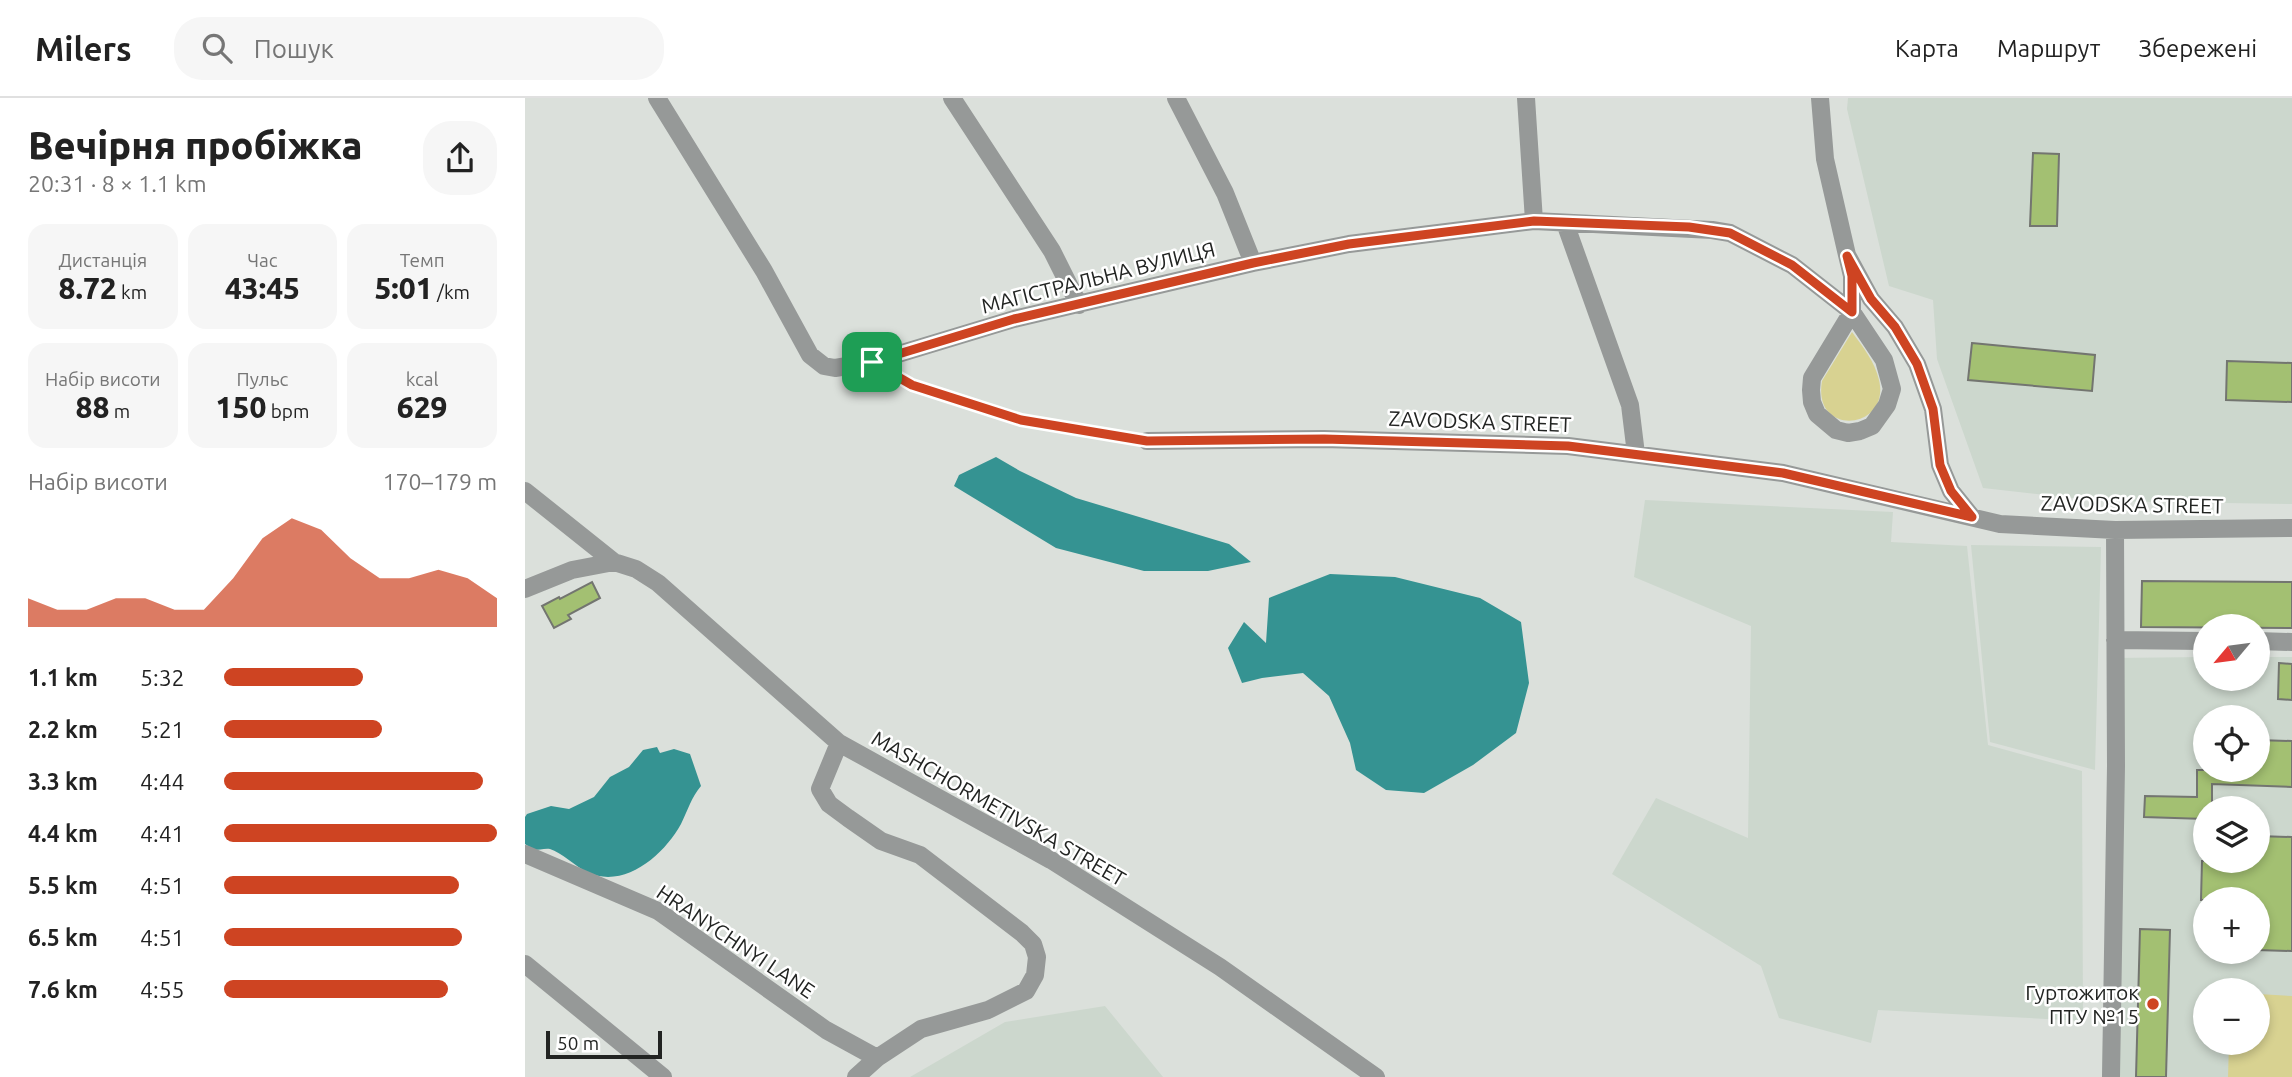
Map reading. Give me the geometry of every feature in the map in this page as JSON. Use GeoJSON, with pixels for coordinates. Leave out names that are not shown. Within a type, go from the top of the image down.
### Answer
{"type":"FeatureCollection","features":[{"type":"Feature","properties":{"kind":"street","name":"МАГІСТРАЛЬНА ВУЛИЦЯ"},"geometry":{"type":"LineString","coordinates":[[657,98],[764,271],[810,355],[824,366],[835,368],[872,362],[1014,319],[1253,263],[1349,244],[1534,221],[1689,227],[1730,233],[1792,265],[1852,312]]}},
{"type":"Feature","properties":{"kind":"street"},"geometry":{"type":"LineString","coordinates":[[952,98],[1052,251],[1079,305]]}},
{"type":"Feature","properties":{"kind":"street"},"geometry":{"type":"LineString","coordinates":[[1176,98],[1225,193],[1253,263]]}},
{"type":"Feature","properties":{"kind":"street"},"geometry":{"type":"LineString","coordinates":[[1526,98],[1534,221]]}},
{"type":"Feature","properties":{"kind":"street"},"geometry":{"type":"LineString","coordinates":[[1820,98],[1825,159],[1852,276],[1852,312],[1812,378],[1812,402],[1817,414],[1836,430],[1848,433],[1872,426],[1887,405],[1892,389],[1884,360],[1852,312]]}},
{"type":"Feature","properties":{"kind":"street"},"geometry":{"type":"LineString","coordinates":[[1565,223],[1630,405],[1636,454]]}},
{"type":"Feature","properties":{"kind":"street"},"geometry":{"type":"LineString","coordinates":[[1847,256],[1871,299],[1895,327],[1917,364],[1933,409],[1940,465],[1951,491],[1972,517]]}},
{"type":"Feature","properties":{"kind":"street","name":"ZAVODSKA STREET"},"geometry":{"type":"LineString","coordinates":[[1147,441],[1337,439],[1568,446],[1783,473],[2000,524],[2115,530],[2292,527]]}},
{"type":"Feature","properties":{"kind":"street","name":"MASHCHORMETIVSKA STREET"},"geometry":{"type":"LineString","coordinates":[[525,491],[614,562],[636,569],[658,583],[839,743],[1051,860],[1220,967],[1376,1077]]}},
{"type":"Feature","properties":{"kind":"street"},"geometry":{"type":"LineString","coordinates":[[2111,1077],[2116,793],[2115,530]]}},
{"type":"Feature","properties":{"kind":"street"},"geometry":{"type":"LineString","coordinates":[[525,589],[572,570],[614,562]]}},
{"type":"Feature","properties":{"kind":"street"},"geometry":{"type":"LineString","coordinates":[[2115,640],[2193,641]]}},
{"type":"Feature","properties":{"kind":"street"},"geometry":{"type":"LineString","coordinates":[[2270,641],[2292,642]]}},
{"type":"Feature","properties":{"kind":"street"},"geometry":{"type":"LineString","coordinates":[[839,743],[820,789],[829,804],[881,841],[920,855],[1023,933],[1033,944],[1037,957],[1035,975],[1026,991],[988,1010],[921,1029],[877,1058],[856,1077]]}},
{"type":"Feature","properties":{"kind":"street","name":"HRANYCHNYI LANE"},"geometry":{"type":"LineString","coordinates":[[525,855],[658,911],[826,1030],[877,1058]]}},
{"type":"Feature","properties":{"kind":"street"},"geometry":{"type":"LineString","coordinates":[[525,964],[663,1077]]}},
{"type":"Feature","properties":{"kind":"path"},"geometry":{"type":"LineString","coordinates":[[872,362],[912,385],[1021,420],[1147,441]]}},
{"type":"Feature","properties":{"kind":"shaded area"},"geometry":{"type":"Polygon","coordinates":[[[1848,98],[2292,98],[2292,504],[2099,501],[1983,488],[1937,359],[1933,300],[1889,286],[1847,109],[1848,98]]]}},
{"type":"Feature","properties":{"kind":"shaded area"},"geometry":{"type":"Polygon","coordinates":[[[1852,332],[1875,367],[1880,397],[1874,409],[1864,417],[1851,421],[1839,419],[1828,412],[1822,399],[1822,381],[1852,332]]]}},
{"type":"Feature","properties":{"kind":"shaded area"},"geometry":{"type":"Polygon","coordinates":[[[1645,500],[1893,512],[1891,542],[1967,546],[1988,745],[2082,771],[2083,1021],[1878,1010],[1871,1043],[1779,1018],[1761,966],[1612,874],[1656,798],[1748,838],[1751,626],[1634,577],[1645,500]]]}},
{"type":"Feature","properties":{"kind":"shaded area"},"geometry":{"type":"Polygon","coordinates":[[[1971,545],[2101,547],[2095,770],[1990,742],[1971,545]]]}},
{"type":"Feature","properties":{"kind":"shaded area"},"geometry":{"type":"Polygon","coordinates":[[[2193,657],[2193,691],[2270,691],[2270,657],[2292,657],[2292,1077],[2102,1077],[2112,658],[2193,657]]]}},
{"type":"Feature","properties":{"kind":"shaded area"},"geometry":{"type":"Polygon","coordinates":[[[2270,995],[2292,996],[2292,1077],[2228,1077],[2229,1055],[2270,1055],[2270,995]]]}},
{"type":"Feature","properties":{"kind":"shaded area"},"geometry":{"type":"Polygon","coordinates":[[[1105,1006],[1163,1077],[910,1077],[1005,1022],[1105,1006]]]}},
{"type":"Feature","properties":{"kind":"water"},"geometry":{"type":"Polygon","coordinates":[[[996,457],[1076,498],[1229,544],[1251,562],[1208,571],[1144,571],[1056,548],[954,486],[959,475],[996,457]]]}},
{"type":"Feature","properties":{"kind":"water"},"geometry":{"type":"Polygon","coordinates":[[[1330,574],[1395,577],[1480,598],[1521,622],[1529,683],[1516,733],[1473,765],[1424,793],[1386,790],[1356,770],[1350,743],[1329,696],[1303,673],[1242,683],[1228,648],[1244,622],[1266,643],[1269,598],[1330,574]]]}},
{"type":"Feature","properties":{"kind":"water"},"geometry":{"type":"Polygon","coordinates":[[[657,747],[660,753],[674,749],[690,754],[701,786],[674,836],[654,858],[629,873],[601,876],[583,870],[554,851],[534,850],[525,844],[527,814],[551,806],[569,809],[594,797],[610,777],[629,767],[643,750],[657,747]]]}},
{"type":"Feature","properties":{"kind":"building"},"geometry":{"type":"Polygon","coordinates":[[[2033,153],[2059,154],[2057,226],[2030,226],[2033,153]]]}},
{"type":"Feature","properties":{"kind":"building"},"geometry":{"type":"Polygon","coordinates":[[[1972,343],[2095,355],[2092,391],[1968,380],[1972,343]]]}},
{"type":"Feature","properties":{"kind":"building"},"geometry":{"type":"Polygon","coordinates":[[[2227,361],[2292,363],[2292,402],[2226,400],[2227,361]]]}},
{"type":"Feature","properties":{"kind":"building"},"geometry":{"type":"Polygon","coordinates":[[[2142,581],[2292,582],[2292,628],[2270,628],[2270,614],[2193,614],[2193,627],[2141,627],[2142,581]]]}},
{"type":"Feature","properties":{"kind":"building"},"geometry":{"type":"Polygon","coordinates":[[[592,582],[600,598],[568,615],[571,619],[554,628],[542,606],[592,582]]]}},
{"type":"Feature","properties":{"kind":"building"},"geometry":{"type":"Polygon","coordinates":[[[2279,663],[2292,664],[2292,700],[2278,699],[2279,663]]]}},
{"type":"Feature","properties":{"kind":"building"},"geometry":{"type":"Polygon","coordinates":[[[2270,740],[2292,741],[2292,787],[2212,784],[2212,796],[2197,796],[2197,782],[2270,782],[2270,740]]]}},
{"type":"Feature","properties":{"kind":"building"},"geometry":{"type":"Polygon","coordinates":[[[2145,796],[2193,797],[2193,819],[2144,817],[2145,796]]]}},
{"type":"Feature","properties":{"kind":"building"},"geometry":{"type":"Polygon","coordinates":[[[2270,836],[2292,837],[2292,951],[2270,950],[2270,887],[2201,887],[2202,873],[2270,873],[2270,836]]]}},
{"type":"Feature","properties":{"kind":"building","name":"Гуртожиток ПТУ №15"},"geometry":{"type":"Polygon","coordinates":[[[2140,929],[2170,930],[2166,1077],[2136,1077],[2140,929]]]}},
{"type":"Feature","properties":{"kind":"place","name":"Гуртожиток ПТУ №15"},"geometry":{"type":"Point","coordinates":[2153,1004]}},
{"type":"Feature","properties":{"kind":"route"},"geometry":{"type":"LineString","coordinates":[[1534,221],[1712,230],[1730,233],[1792,265],[1852,312],[1852,276],[1847,256],[1871,299],[1895,327],[1917,364],[1933,409],[1940,465],[1951,491],[1972,517],[1783,473],[1568,446],[1324,439],[1147,441],[1021,420],[912,385],[872,362],[1014,319],[1253,263],[1349,244],[1534,221]]}}]}
